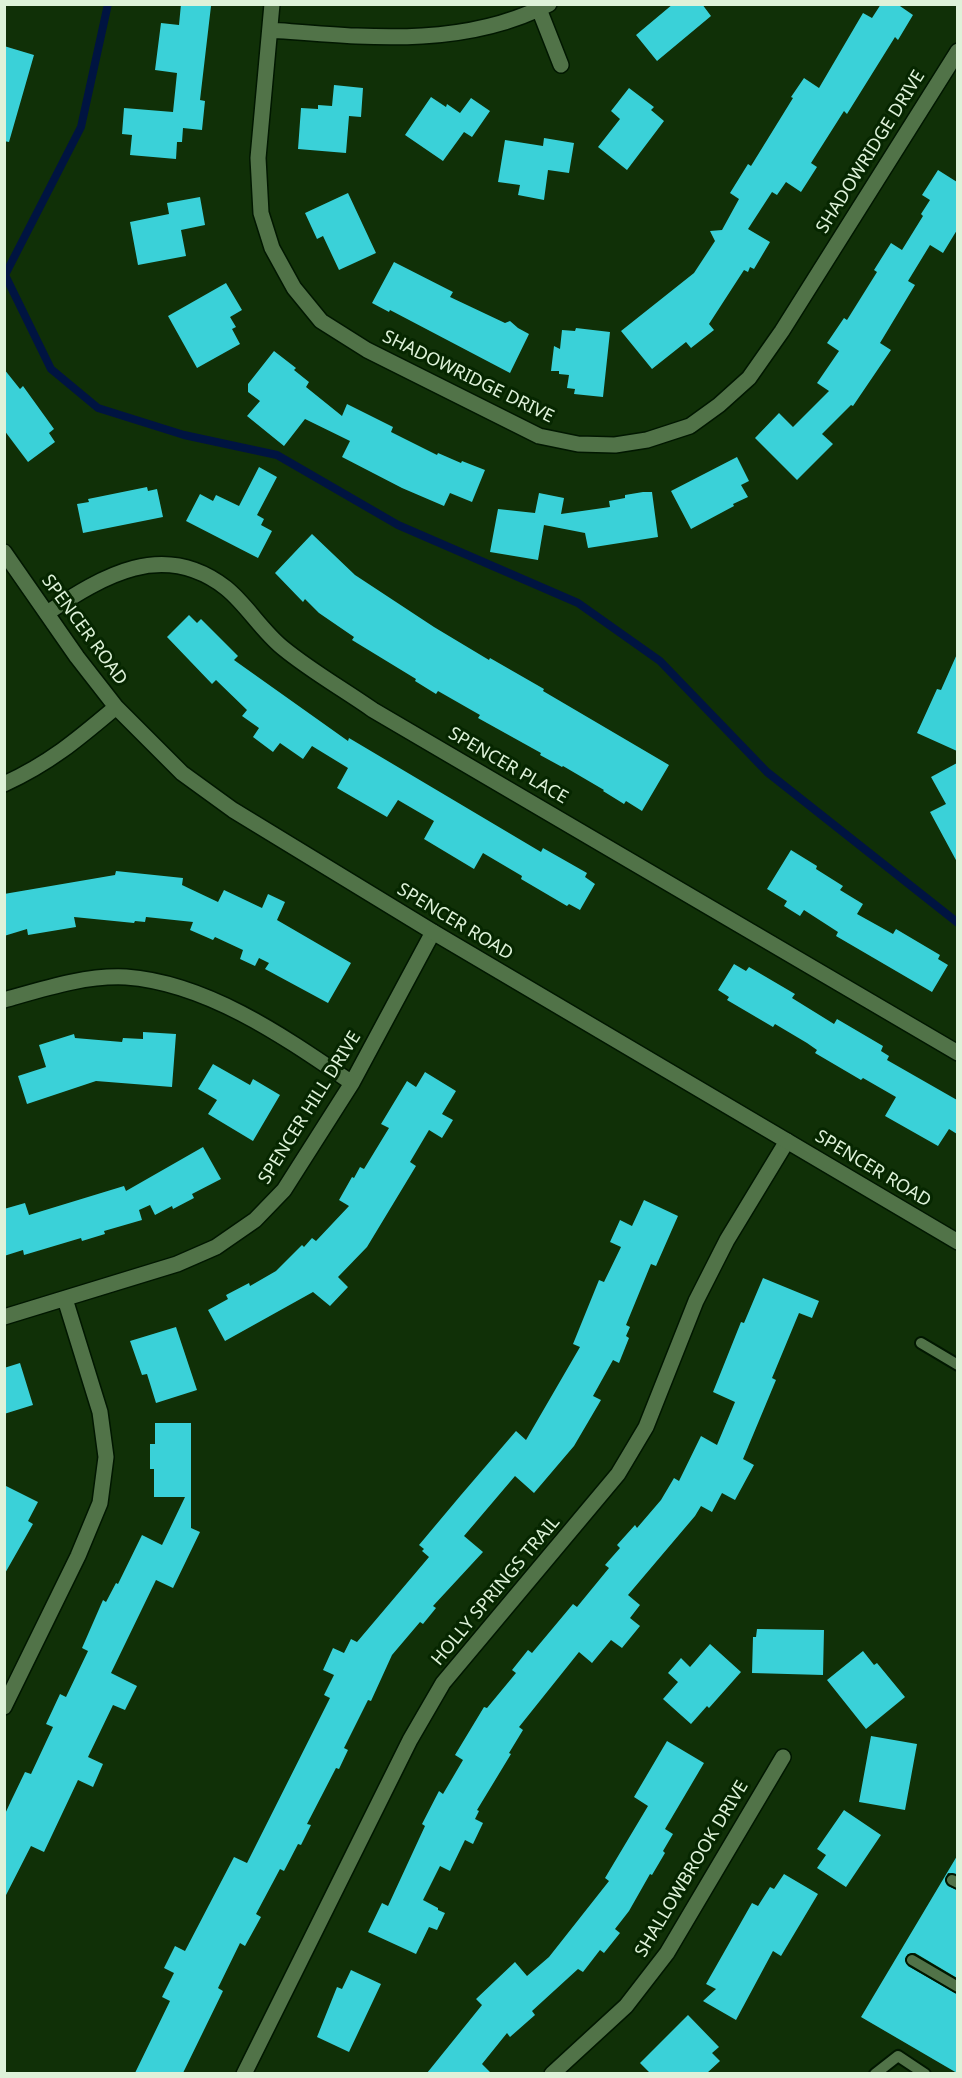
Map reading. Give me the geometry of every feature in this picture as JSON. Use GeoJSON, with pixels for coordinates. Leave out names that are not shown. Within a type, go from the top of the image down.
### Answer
{"type":"FeatureCollection","features":[{"type":"Feature","properties":{"kind":"street","name":"SHADOWRIDGE DRIVE"},"geometry":{"type":"LineString","coordinates":[[272,4],[258,158],[261,213],[272,248],[294,288],[321,321],[367,350],[540,436],[578,444],[615,445],[647,440],[690,426],[719,405],[749,378],[782,331],[957,51]]}},
{"type":"Feature","properties":{"kind":"street"},"geometry":{"type":"LineString","coordinates":[[270,30],[381,38],[439,36],[488,27],[544,7],[561,65]]}},
{"type":"Feature","properties":{"kind":"street","name":"SPENCER ROAD"},"geometry":{"type":"LineString","coordinates":[[4,552],[116,707],[182,773],[233,810],[433,932],[957,1242]]}},
{"type":"Feature","properties":{"kind":"street","name":"SPENCER PLACE"},"geometry":{"type":"LineString","coordinates":[[47,613],[91,585],[122,571],[162,564],[205,575],[227,589],[283,648],[373,710],[957,1053]]}},
{"type":"Feature","properties":{"kind":"street"},"geometry":{"type":"LineString","coordinates":[[4,784],[32,771],[62,752],[116,707]]}},
{"type":"Feature","properties":{"kind":"street","name":"SPENCER HILL DRIVE"},"geometry":{"type":"LineString","coordinates":[[4,1317],[177,1264],[216,1247],[255,1220],[284,1190],[352,1083],[433,932]]}},
{"type":"Feature","properties":{"kind":"street"},"geometry":{"type":"LineString","coordinates":[[4,1000],[70,982],[95,979],[125,977],[155,982],[202,994],[302,1049],[352,1083]]}},
{"type":"Feature","properties":{"kind":"street","name":"HOLLY SPRINGS TRAIL"},"geometry":{"type":"LineString","coordinates":[[244,2073],[410,1740],[443,1683],[618,1474],[646,1427],[696,1301],[727,1240],[787,1141]]}},
{"type":"Feature","properties":{"kind":"street"},"geometry":{"type":"LineString","coordinates":[[4,1707],[78,1556],[100,1503],[106,1458],[100,1412],[64,1299]]}},
{"type":"Feature","properties":{"kind":"street","name":"SHALLOWBROOK DRIVE"},"geometry":{"type":"LineString","coordinates":[[552,2073],[626,2006],[667,1953],[783,1757]]}},
{"type":"Feature","properties":{"kind":"lane"},"geometry":{"type":"LineString","coordinates":[[921,1343],[957,1365]]}},
{"type":"Feature","properties":{"kind":"lane"},"geometry":{"type":"LineString","coordinates":[[912,1960],[957,1987]]}},
{"type":"Feature","properties":{"kind":"lane"},"geometry":{"type":"LineString","coordinates":[[875,2073],[898,2056],[926,2073]]}},
{"type":"Feature","properties":{"kind":"building"},"geometry":{"type":"Polygon","coordinates":[[[181,4],[211,6],[200,100],[205,101],[202,130],[183,128],[182,142],[177,142],[176,159],[130,155],[132,135],[122,134],[124,108],[173,112],[177,73],[155,70],[161,23],[179,25],[181,4]]]}},
{"type":"Feature","properties":{"kind":"building"},"geometry":{"type":"Polygon","coordinates":[[[673,4],[702,4],[711,16],[657,61],[636,35],[673,4]]]}},
{"type":"Feature","properties":{"kind":"building"},"geometry":{"type":"Polygon","coordinates":[[[881,4],[897,4],[913,15],[898,40],[895,37],[847,114],[844,111],[811,163],[817,167],[801,192],[786,182],[777,195],[772,192],[748,229],[770,242],[754,269],[750,267],[748,272],[744,270],[709,324],[714,330],[691,348],[686,342],[652,369],[621,331],[694,273],[715,241],[710,231],[722,230],[739,199],[730,193],[748,164],[751,166],[804,78],[819,88],[863,13],[872,18],[881,4]]]}},
{"type":"Feature","properties":{"kind":"building"},"geometry":{"type":"Polygon","coordinates":[[[4,46],[34,55],[9,142],[4,141],[4,46]]]}},
{"type":"Feature","properties":{"kind":"building"},"geometry":{"type":"Polygon","coordinates":[[[334,85],[363,88],[361,117],[349,116],[346,153],[298,149],[301,108],[318,109],[318,105],[332,106],[334,85]]]}},
{"type":"Feature","properties":{"kind":"building"},"geometry":{"type":"Polygon","coordinates":[[[629,88],[654,107],[651,110],[664,121],[627,170],[598,147],[620,119],[611,111],[629,88]]]}},
{"type":"Feature","properties":{"kind":"building"},"geometry":{"type":"Polygon","coordinates":[[[431,97],[460,113],[471,98],[490,111],[472,137],[464,132],[443,161],[405,135],[431,97]]]}},
{"type":"Feature","properties":{"kind":"building"},"geometry":{"type":"Polygon","coordinates":[[[544,138],[574,143],[569,173],[548,170],[544,200],[518,195],[520,185],[498,182],[505,140],[543,146],[544,138]]]}},
{"type":"Feature","properties":{"kind":"building"},"geometry":{"type":"Polygon","coordinates":[[[938,170],[957,182],[957,230],[943,253],[930,245],[908,281],[915,285],[880,343],[891,350],[853,406],[851,405],[822,434],[833,444],[797,480],[755,438],[779,413],[793,427],[829,391],[817,383],[839,351],[827,343],[844,318],[847,320],[877,272],[874,270],[891,243],[902,250],[923,216],[921,214],[930,200],[922,195],[938,170]]]}},
{"type":"Feature","properties":{"kind":"building"},"geometry":{"type":"Polygon","coordinates":[[[348,193],[376,253],[339,270],[323,236],[317,239],[305,213],[348,193]]]}},
{"type":"Feature","properties":{"kind":"building"},"geometry":{"type":"Polygon","coordinates":[[[200,197],[205,225],[181,230],[186,256],[138,265],[130,222],[169,214],[167,203],[200,197]]]}},
{"type":"Feature","properties":{"kind":"building"},"geometry":{"type":"Polygon","coordinates":[[[394,262],[453,292],[450,297],[505,323],[510,321],[529,334],[510,373],[390,310],[389,312],[372,303],[394,262]]]}},
{"type":"Feature","properties":{"kind":"building"},"geometry":{"type":"Polygon","coordinates":[[[226,283],[242,310],[230,317],[236,327],[232,329],[240,344],[197,368],[168,316],[226,283]]]}},
{"type":"Feature","properties":{"kind":"building"},"geometry":{"type":"Polygon","coordinates":[[[576,328],[610,332],[603,397],[574,394],[575,389],[567,388],[569,375],[551,371],[554,346],[560,349],[562,330],[575,331],[576,328]]]}},
{"type":"Feature","properties":{"kind":"building"},"geometry":{"type":"Polygon","coordinates":[[[274,351],[296,368],[294,370],[309,382],[306,387],[342,416],[347,404],[393,427],[391,432],[437,455],[438,453],[485,470],[472,502],[450,493],[444,506],[402,488],[342,457],[350,441],[305,419],[284,446],[247,416],[260,401],[248,392],[248,384],[274,351]]]}},
{"type":"Feature","properties":{"kind":"building"},"geometry":{"type":"Polygon","coordinates":[[[4,369],[20,389],[23,386],[54,429],[49,433],[55,442],[28,462],[4,430],[4,369]]]}},
{"type":"Feature","properties":{"kind":"building"},"geometry":{"type":"Polygon","coordinates":[[[737,457],[749,481],[741,485],[748,497],[691,529],[671,491],[737,457]]]}},
{"type":"Feature","properties":{"kind":"building"},"geometry":{"type":"Polygon","coordinates":[[[259,467],[277,477],[257,515],[264,519],[261,525],[272,531],[258,558],[186,521],[200,494],[213,501],[216,495],[239,506],[259,467]]]}},
{"type":"Feature","properties":{"kind":"building"},"geometry":{"type":"Polygon","coordinates":[[[147,487],[148,491],[157,489],[163,517],[83,533],[77,504],[89,502],[88,499],[147,487]]]}},
{"type":"Feature","properties":{"kind":"building"},"geometry":{"type":"Polygon","coordinates":[[[643,492],[652,492],[658,537],[588,548],[585,533],[544,525],[538,560],[490,552],[498,509],[535,513],[539,493],[564,498],[561,514],[610,507],[609,501],[643,492]]]}},
{"type":"Feature","properties":{"kind":"building"},"geometry":{"type":"Polygon","coordinates":[[[312,534],[355,575],[434,627],[544,689],[543,691],[669,765],[642,811],[626,801],[624,804],[563,766],[540,755],[541,753],[478,718],[480,715],[438,691],[436,694],[415,681],[416,679],[352,640],[354,637],[319,613],[305,599],[303,602],[275,573],[312,534]]]}},
{"type":"Feature","properties":{"kind":"building"},"geometry":{"type":"Polygon","coordinates":[[[189,615],[197,623],[201,619],[238,656],[234,660],[348,741],[349,738],[541,852],[543,848],[587,873],[585,877],[595,884],[580,910],[569,904],[567,906],[521,879],[522,876],[483,853],[474,869],[424,839],[434,821],[398,800],[387,817],[337,788],[348,768],[312,746],[303,759],[280,743],[273,752],[253,737],[259,728],[242,716],[247,710],[216,680],[212,684],[167,637],[189,615]]]}},
{"type":"Feature","properties":{"kind":"building"},"geometry":{"type":"Polygon","coordinates":[[[957,654],[957,751],[917,733],[937,689],[941,690],[957,654]]]}},
{"type":"Feature","properties":{"kind":"building"},"geometry":{"type":"Polygon","coordinates":[[[957,763],[957,862],[930,812],[946,804],[931,777],[957,763]]]}},
{"type":"Feature","properties":{"kind":"building"},"geometry":{"type":"Polygon","coordinates":[[[791,850],[817,866],[816,869],[843,886],[840,890],[863,904],[857,914],[893,934],[896,929],[940,955],[938,959],[948,965],[932,992],[836,936],[838,932],[804,910],[800,916],[784,906],[787,901],[767,889],[791,850]]]}},
{"type":"Feature","properties":{"kind":"building"},"geometry":{"type":"Polygon","coordinates":[[[116,871],[183,878],[182,885],[218,902],[224,890],[262,908],[268,894],[285,902],[277,920],[351,963],[328,1003],[265,969],[269,963],[259,958],[255,966],[240,959],[243,950],[215,937],[213,940],[190,930],[193,922],[146,917],[145,922],[135,921],[134,923],[74,917],[76,927],[28,935],[27,929],[4,936],[4,894],[115,875],[116,871]]]}},
{"type":"Feature","properties":{"kind":"building"},"geometry":{"type":"Polygon","coordinates":[[[734,964],[746,971],[749,967],[795,994],[792,998],[834,1024],[837,1019],[883,1046],[881,1051],[889,1056],[887,1060],[957,1100],[957,1134],[949,1129],[938,1146],[885,1116],[896,1097],[815,1053],[817,1050],[775,1024],[773,1027],[727,1000],[729,997],[718,990],[734,964]]]}},
{"type":"Feature","properties":{"kind":"building"},"geometry":{"type":"Polygon","coordinates":[[[143,1032],[176,1034],[172,1087],[96,1081],[27,1104],[18,1076],[46,1067],[39,1045],[74,1034],[75,1038],[122,1042],[123,1038],[143,1039],[143,1032]]]}},
{"type":"Feature","properties":{"kind":"building"},"geometry":{"type":"Polygon","coordinates":[[[213,1064],[250,1085],[253,1079],[280,1095],[253,1141],[208,1114],[217,1100],[198,1089],[213,1064]]]}},
{"type":"Feature","properties":{"kind":"building"},"geometry":{"type":"Polygon","coordinates":[[[425,1072],[456,1091],[442,1114],[453,1120],[442,1138],[429,1130],[410,1162],[416,1166],[367,1247],[338,1277],[348,1287],[330,1306],[313,1292],[225,1341],[208,1310],[228,1299],[226,1295],[249,1283],[250,1286],[276,1271],[302,1245],[304,1247],[312,1238],[316,1241],[349,1206],[339,1200],[360,1167],[364,1169],[389,1128],[381,1124],[407,1081],[416,1087],[425,1072]]]}},
{"type":"Feature","properties":{"kind":"building"},"geometry":{"type":"Polygon","coordinates":[[[203,1147],[221,1179],[192,1194],[194,1198],[155,1215],[150,1205],[139,1210],[142,1220],[104,1231],[105,1234],[82,1241],[81,1238],[24,1255],[23,1250],[4,1256],[4,1209],[25,1203],[29,1215],[124,1186],[126,1191],[203,1147]]]}},
{"type":"Feature","properties":{"kind":"building"},"geometry":{"type":"Polygon","coordinates":[[[644,1200],[678,1216],[656,1266],[651,1264],[626,1325],[630,1327],[626,1336],[629,1338],[619,1363],[613,1360],[593,1396],[601,1400],[574,1446],[534,1493],[515,1476],[464,1536],[483,1552],[433,1606],[436,1608],[423,1624],[420,1622],[392,1655],[371,1701],[368,1700],[344,1748],[348,1750],[339,1769],[336,1768],[307,1824],[311,1825],[301,1845],[298,1844],[284,1871],[280,1869],[256,1914],[261,1917],[245,1946],[240,1943],[218,1988],[223,1991],[183,2073],[135,2073],[170,2001],[162,1997],[174,1973],[164,1968],[175,1946],[185,1951],[234,1857],[247,1863],[330,1698],[324,1695],[334,1675],[323,1670],[333,1648],[344,1653],[351,1639],[357,1642],[429,1557],[419,1545],[516,1431],[526,1440],[580,1347],[573,1344],[599,1280],[604,1282],[621,1247],[610,1242],[620,1220],[632,1226],[644,1200]]]}},
{"type":"Feature","properties":{"kind":"building"},"geometry":{"type":"Polygon","coordinates":[[[763,1278],[819,1301],[812,1318],[799,1313],[772,1378],[776,1380],[743,1459],[754,1465],[735,1500],[722,1493],[712,1512],[701,1506],[628,1595],[640,1605],[630,1618],[640,1626],[622,1648],[611,1640],[592,1663],[579,1652],[519,1727],[523,1730],[509,1753],[511,1754],[477,1810],[479,1811],[475,1819],[483,1823],[473,1844],[465,1840],[450,1871],[440,1866],[423,1900],[445,1913],[437,1930],[429,1927],[416,1954],[368,1932],[382,1903],[388,1906],[425,1826],[422,1824],[439,1791],[443,1794],[463,1760],[455,1755],[484,1707],[487,1708],[516,1673],[512,1670],[528,1650],[532,1653],[573,1604],[577,1607],[609,1568],[605,1565],[620,1548],[617,1545],[635,1525],[637,1528],[661,1500],[674,1478],[679,1481],[701,1436],[717,1445],[735,1402],[713,1392],[741,1322],[744,1323],[763,1278]]]}},
{"type":"Feature","properties":{"kind":"building"},"geometry":{"type":"Polygon","coordinates":[[[176,1327],[197,1390],[156,1403],[147,1374],[142,1375],[130,1341],[176,1327]]]}},
{"type":"Feature","properties":{"kind":"building"},"geometry":{"type":"Polygon","coordinates":[[[20,1363],[33,1405],[4,1414],[4,1368],[20,1363]]]}},
{"type":"Feature","properties":{"kind":"building"},"geometry":{"type":"Polygon","coordinates":[[[155,1423],[191,1423],[191,1528],[200,1532],[173,1588],[156,1580],[111,1673],[137,1686],[125,1710],[113,1705],[88,1757],[103,1764],[93,1787],[78,1780],[44,1852],[31,1846],[4,1899],[4,1816],[25,1772],[31,1774],[53,1727],[46,1724],[60,1694],[66,1697],[88,1651],[82,1648],[103,1600],[106,1602],[116,1583],[118,1584],[142,1535],[162,1545],[185,1497],[154,1497],[154,1469],[150,1469],[150,1444],[155,1444],[155,1423]]]}},
{"type":"Feature","properties":{"kind":"building"},"geometry":{"type":"Polygon","coordinates":[[[4,1485],[38,1502],[28,1521],[33,1524],[4,1575],[4,1485]]]}},
{"type":"Feature","properties":{"kind":"building"},"geometry":{"type":"Polygon","coordinates":[[[757,1629],[824,1630],[823,1675],[752,1673],[753,1637],[756,1637],[757,1629]]]}},
{"type":"Feature","properties":{"kind":"building"},"geometry":{"type":"Polygon","coordinates":[[[710,1644],[741,1672],[709,1708],[707,1706],[691,1724],[663,1699],[678,1682],[668,1673],[681,1658],[690,1667],[710,1644]]]}},
{"type":"Feature","properties":{"kind":"building"},"geometry":{"type":"Polygon","coordinates":[[[863,1651],[874,1665],[877,1663],[905,1697],[866,1729],[827,1680],[863,1651]]]}},
{"type":"Feature","properties":{"kind":"building"},"geometry":{"type":"Polygon","coordinates":[[[871,1736],[917,1744],[905,1810],[859,1802],[871,1736]]]}},
{"type":"Feature","properties":{"kind":"building"},"geometry":{"type":"Polygon","coordinates":[[[667,1741],[704,1763],[665,1829],[673,1834],[663,1851],[665,1853],[629,1911],[615,1929],[620,1933],[604,1953],[600,1950],[583,1972],[578,1969],[532,2011],[535,2015],[510,2037],[507,2033],[482,2064],[491,2073],[427,2073],[482,2005],[476,1999],[515,1962],[527,1976],[549,1957],[609,1881],[605,1878],[648,1806],[634,1797],[667,1741]]]}},
{"type":"Feature","properties":{"kind":"building"},"geometry":{"type":"Polygon","coordinates":[[[844,1810],[881,1835],[846,1887],[817,1868],[826,1855],[817,1849],[844,1810]]]}},
{"type":"Feature","properties":{"kind":"building"},"geometry":{"type":"Polygon","coordinates":[[[957,1856],[957,1874],[948,1873],[945,1880],[948,1886],[957,1890],[957,1978],[915,1953],[908,1954],[905,1959],[908,1966],[957,1994],[957,2073],[861,2017],[957,1856]]]}},
{"type":"Feature","properties":{"kind":"building"},"geometry":{"type":"Polygon","coordinates":[[[784,1874],[818,1894],[781,1956],[773,1951],[736,2020],[703,2001],[716,1989],[706,1984],[752,1903],[758,1906],[770,1887],[774,1889],[784,1874]]]}},
{"type":"Feature","properties":{"kind":"building"},"geometry":{"type":"Polygon","coordinates":[[[351,1970],[381,1984],[349,2052],[317,2037],[337,1987],[342,1989],[351,1970]]]}},
{"type":"Feature","properties":{"kind":"building"},"geometry":{"type":"Polygon","coordinates":[[[688,2015],[719,2047],[712,2053],[720,2061],[707,2073],[650,2073],[640,2063],[688,2015]]]}},
{"type":"Feature","properties":{"kind":"waterway"},"geometry":{"type":"LineString","coordinates":[[108,4],[81,127],[5,275],[51,369],[98,408],[184,435],[277,455],[398,525],[578,603],[660,661],[767,772],[958,923]]}}]}
